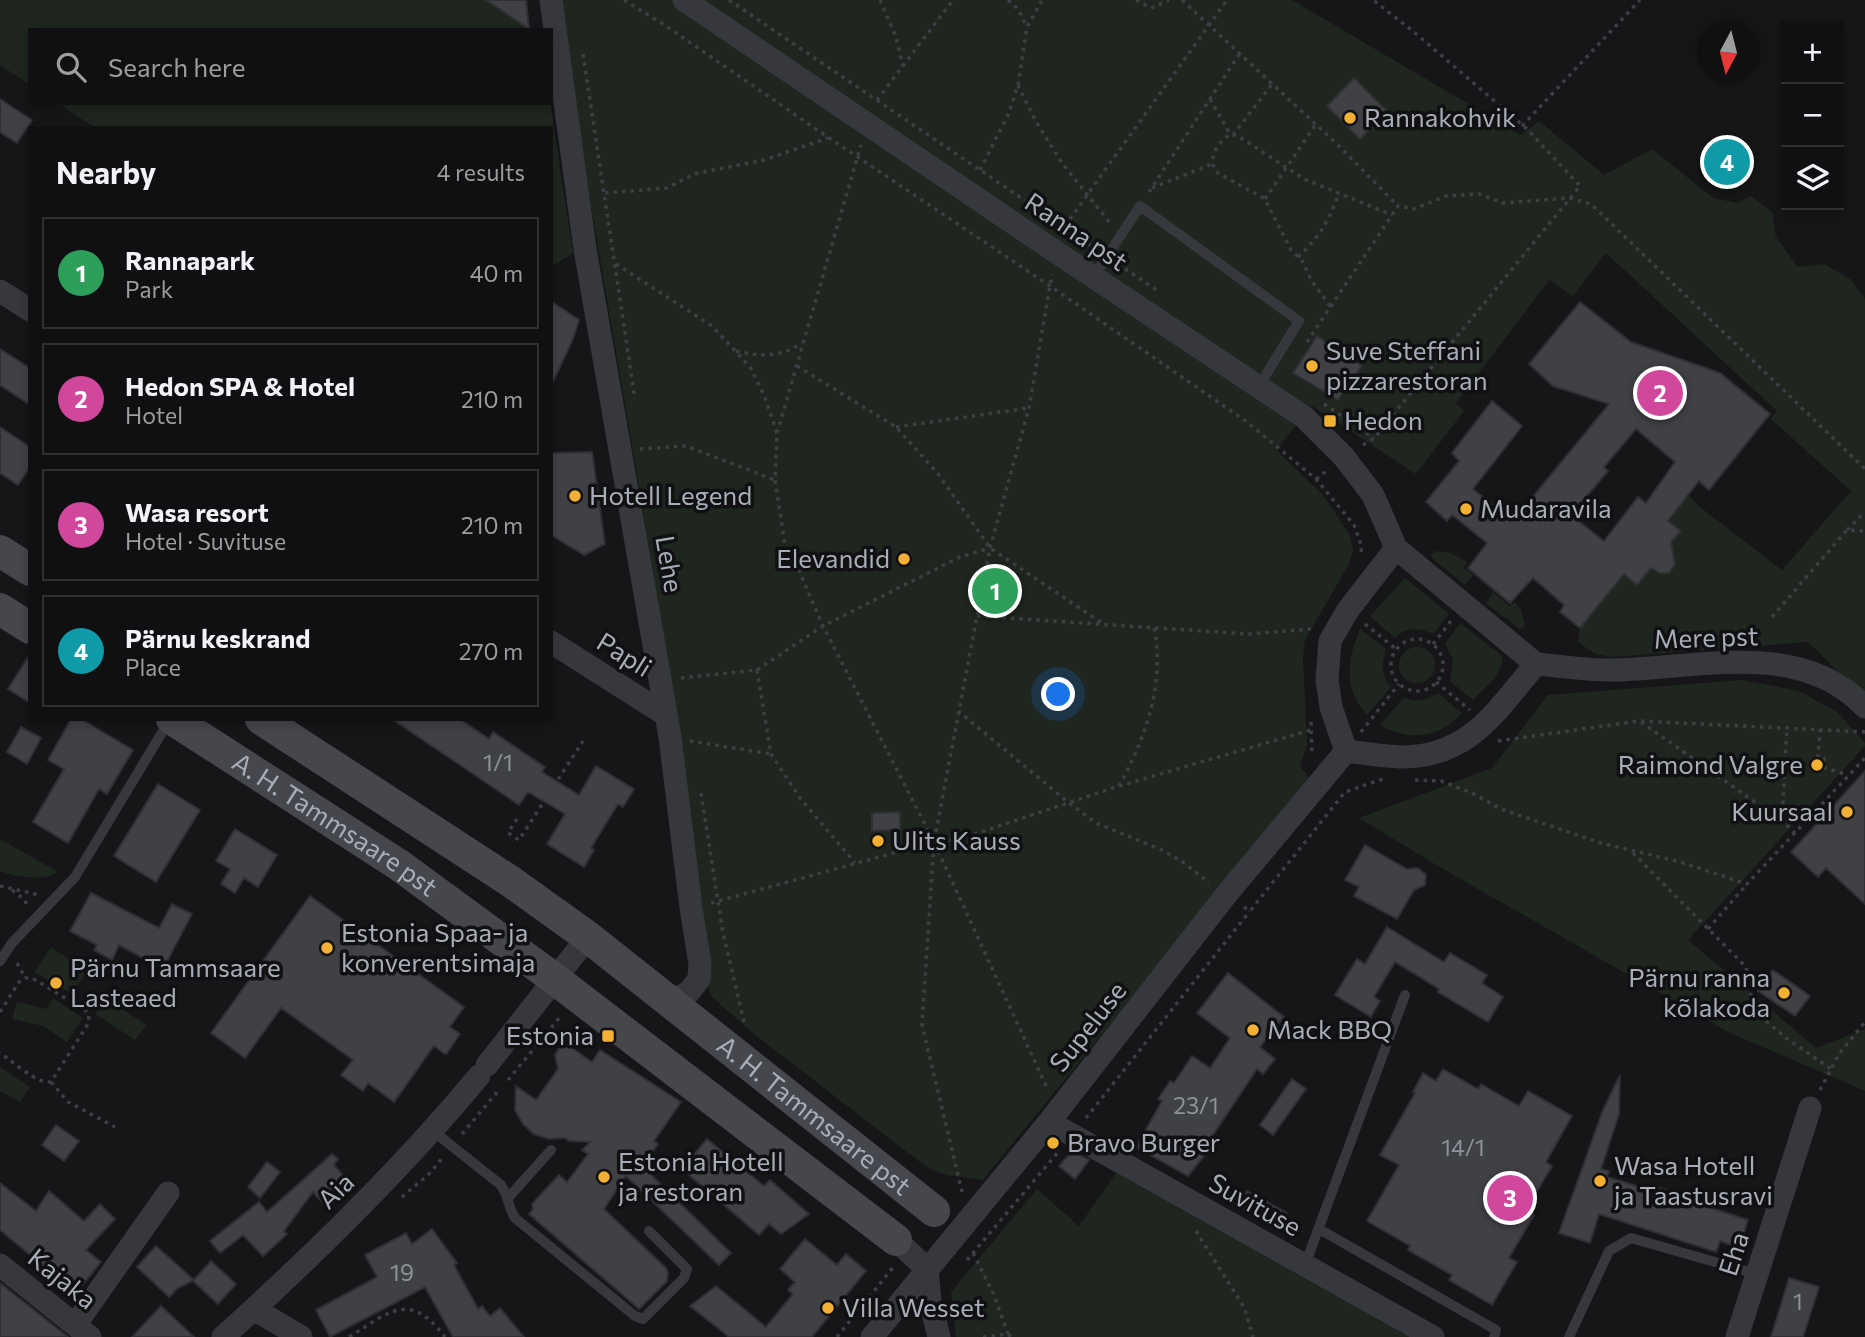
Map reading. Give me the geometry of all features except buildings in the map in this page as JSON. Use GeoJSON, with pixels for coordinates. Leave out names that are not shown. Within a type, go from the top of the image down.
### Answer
{"type":"FeatureCollection","features":[{"type":"Feature","properties":{"kind":"street","name":"Lehe"},"geometry":{"type":"LineString","coordinates":[[551,0],[585,249],[661,681],[676,731],[691,908],[701,964],[699,979],[689,992],[671,1000]]}},
{"type":"Feature","properties":{"kind":"street","name":"Ranna pst"},"geometry":{"type":"LineString","coordinates":[[684,0],[1093,278],[1304,417],[1344,457],[1373,495],[1396,548]]}},
{"type":"Feature","properties":{"kind":"street"},"geometry":{"type":"LineString","coordinates":[[0,291],[28,309]]}},
{"type":"Feature","properties":{"kind":"street"},"geometry":{"type":"LineString","coordinates":[[1396,548],[1464,604],[1536,664],[1488,733],[1441,752],[1400,757],[1346,751],[1331,707],[1327,680],[1330,641],[1348,610],[1396,548]]}},
{"type":"Feature","properties":{"kind":"street"},"geometry":{"type":"LineString","coordinates":[[0,551],[28,569]]}},
{"type":"Feature","properties":{"kind":"street"},"geometry":{"type":"LineString","coordinates":[[0,609],[28,627]]}},
{"type":"Feature","properties":{"kind":"street","name":"Papli"},"geometry":{"type":"LineString","coordinates":[[553,643],[676,731]]}},
{"type":"Feature","properties":{"kind":"street","name":"Mere pst"},"geometry":{"type":"LineString","coordinates":[[1536,664],[1613,670],[1763,662],[1803,668],[1826,677],[1853,695],[1865,708]]}},
{"type":"Feature","properties":{"kind":"street","name":"A. H. Tammsaare pst"},"geometry":{"type":"LineString","coordinates":[[174,721],[394,862],[556,980],[895,1240],[927,1269]]}},
{"type":"Feature","properties":{"kind":"street","name":"A. H. Tammsaare pst"},"geometry":{"type":"LineString","coordinates":[[264,721],[510,881],[588,937],[959,1229]]}},
{"type":"Feature","properties":{"kind":"street","name":"Supeluse"},"geometry":{"type":"LineString","coordinates":[[872,1337],[1049,1122],[1226,895],[1346,751]]}},
{"type":"Feature","properties":{"kind":"street"},"geometry":{"type":"LineString","coordinates":[[394,862],[418,821]]}},
{"type":"Feature","properties":{"kind":"street","name":"Aia"},"geometry":{"type":"LineString","coordinates":[[223,1337],[375,1193],[433,1131],[588,937]]}},
{"type":"Feature","properties":{"kind":"street","name":"Eha"},"geometry":{"type":"LineString","coordinates":[[1737,1337],[1810,1108]]}},
{"type":"Feature","properties":{"kind":"street","name":"Suvituse"},"geometry":{"type":"LineString","coordinates":[[1049,1122],[1433,1337]]}},
{"type":"Feature","properties":{"kind":"street"},"geometry":{"type":"LineString","coordinates":[[83,1331],[168,1193]]}},
{"type":"Feature","properties":{"kind":"street","name":"Kajaka"},"geometry":{"type":"LineString","coordinates":[[0,1265],[83,1331]]}},
{"type":"Feature","properties":{"kind":"street"},"geometry":{"type":"LineString","coordinates":[[927,1269],[930,1301],[939,1337]]}},
{"type":"Feature","properties":{"kind":"street"},"geometry":{"type":"LineString","coordinates":[[254,1309],[301,1337]]}},
{"type":"Feature","properties":{"kind":"lane"},"geometry":{"type":"LineString","coordinates":[[1093,278],[1140,206],[1299,321],[1259,386]]}},
{"type":"Feature","properties":{"kind":"lane"},"geometry":{"type":"LineString","coordinates":[[0,961],[12,943],[75,877],[170,721]]}},
{"type":"Feature","properties":{"kind":"lane"},"geometry":{"type":"LineString","coordinates":[[1305,1265],[1405,995]]}},
{"type":"Feature","properties":{"kind":"lane"},"geometry":{"type":"LineString","coordinates":[[433,1131],[501,1185],[509,1197],[510,1210],[515,1218],[643,1319],[684,1278],[687,1269],[649,1231]]}},
{"type":"Feature","properties":{"kind":"lane"},"geometry":{"type":"LineString","coordinates":[[509,1197],[551,1150]]}},
{"type":"Feature","properties":{"kind":"lane"},"geometry":{"type":"LineString","coordinates":[[1318,1229],[1496,1330],[1494,1337]]}},
{"type":"Feature","properties":{"kind":"lane"},"geometry":{"type":"LineString","coordinates":[[1569,1337],[1609,1251],[1631,1238],[1757,1274]]}},
{"type":"Feature","properties":{"kind":"path"},"geometry":{"type":"LineString","coordinates":[[624,0],[1050,286],[1247,422],[1316,479]]}},
{"type":"Feature","properties":{"kind":"path"},"geometry":{"type":"LineString","coordinates":[[880,0],[896,37],[903,66]]}},
{"type":"Feature","properties":{"kind":"path"},"geometry":{"type":"LineString","coordinates":[[877,100],[953,0]]}},
{"type":"Feature","properties":{"kind":"path"},"geometry":{"type":"LineString","coordinates":[[1008,0],[1018,9],[1027,27]]}},
{"type":"Feature","properties":{"kind":"path"},"geometry":{"type":"LineString","coordinates":[[980,170],[1009,113],[1018,85],[1027,27],[1042,0]]}},
{"type":"Feature","properties":{"kind":"path"},"geometry":{"type":"LineString","coordinates":[[1136,0],[1151,8],[1169,0]]}},
{"type":"Feature","properties":{"kind":"path"},"geometry":{"type":"LineString","coordinates":[[1182,0],[1317,124],[1398,206],[1413,209],[1446,196],[1479,194],[1503,203],[1569,198],[1591,204],[1865,469]]}},
{"type":"Feature","properties":{"kind":"path"},"geometry":{"type":"LineString","coordinates":[[1065,226],[1227,0]]}},
{"type":"Feature","properties":{"kind":"path"},"geometry":{"type":"LineString","coordinates":[[1318,400],[1374,438],[1580,186],[1525,127],[1373,0]]}},
{"type":"Feature","properties":{"kind":"path"},"geometry":{"type":"LineString","coordinates":[[1525,127],[1640,0]]}},
{"type":"Feature","properties":{"kind":"path"},"geometry":{"type":"LineString","coordinates":[[731,1],[1162,294]]}},
{"type":"Feature","properties":{"kind":"path"},"geometry":{"type":"LineString","coordinates":[[581,41],[637,409]]}},
{"type":"Feature","properties":{"kind":"path"},"geometry":{"type":"LineString","coordinates":[[1140,206],[1240,53]]}},
{"type":"Feature","properties":{"kind":"path"},"geometry":{"type":"LineString","coordinates":[[1272,83],[1231,134],[1220,143],[1213,154],[1212,164],[1216,172],[1265,199],[1291,250],[1303,262],[1311,280],[1331,306]]}},
{"type":"Feature","properties":{"kind":"path"},"geometry":{"type":"LineString","coordinates":[[1018,85],[1035,120],[1062,163],[1121,236]]}},
{"type":"Feature","properties":{"kind":"path"},"geometry":{"type":"LineString","coordinates":[[1210,99],[1231,134],[1286,168],[1392,215]]}},
{"type":"Feature","properties":{"kind":"path"},"geometry":{"type":"LineString","coordinates":[[1265,199],[1317,124]]}},
{"type":"Feature","properties":{"kind":"path"},"geometry":{"type":"LineString","coordinates":[[863,136],[777,433],[775,480],[785,545],[793,557],[823,626],[934,842],[1047,1086],[1049,1122]]}},
{"type":"Feature","properties":{"kind":"path"},"geometry":{"type":"LineString","coordinates":[[604,194],[667,188],[694,174],[764,160],[828,138]]}},
{"type":"Feature","properties":{"kind":"path"},"geometry":{"type":"LineString","coordinates":[[1151,189],[1212,164]]}},
{"type":"Feature","properties":{"kind":"path"},"geometry":{"type":"LineString","coordinates":[[1298,257],[1318,238],[1331,216],[1339,193]]}},
{"type":"Feature","properties":{"kind":"path"},"geometry":{"type":"LineString","coordinates":[[1304,346],[1398,206]]}},
{"type":"Feature","properties":{"kind":"path"},"geometry":{"type":"LineString","coordinates":[[585,249],[615,263],[712,326],[750,367],[764,395],[777,433]]}},
{"type":"Feature","properties":{"kind":"path"},"geometry":{"type":"LineString","coordinates":[[962,1192],[922,1025],[934,842],[990,548],[1029,408],[1052,274]]}},
{"type":"Feature","properties":{"kind":"path"},"geometry":{"type":"LineString","coordinates":[[734,350],[754,355],[775,355],[791,351],[804,342]]}},
{"type":"Feature","properties":{"kind":"path"},"geometry":{"type":"LineString","coordinates":[[797,366],[896,427],[939,475],[990,548],[1105,625]]}},
{"type":"Feature","properties":{"kind":"path"},"geometry":{"type":"LineString","coordinates":[[896,427],[1029,408]]}},
{"type":"Feature","properties":{"kind":"path"},"geometry":{"type":"LineString","coordinates":[[621,451],[686,446],[775,480]]}},
{"type":"Feature","properties":{"kind":"path"},"geometry":{"type":"LineString","coordinates":[[1772,617],[1865,512]]}},
{"type":"Feature","properties":{"kind":"path"},"geometry":{"type":"LineString","coordinates":[[1847,530],[1865,531]]}},
{"type":"Feature","properties":{"kind":"path"},"geometry":{"type":"LineString","coordinates":[[661,681],[757,670],[823,626],[960,557],[990,548]]}},
{"type":"Feature","properties":{"kind":"path"},"geometry":{"type":"LineString","coordinates":[[1433,644],[1464,604]]}},
{"type":"Feature","properties":{"kind":"path"},"geometry":{"type":"LineString","coordinates":[[1348,610],[1396,649]]}},
{"type":"Feature","properties":{"kind":"path"},"geometry":{"type":"LineString","coordinates":[[978,616],[1248,634],[1317,629]]}},
{"type":"Feature","properties":{"kind":"path"},"geometry":{"type":"LineString","coordinates":[[1119,786],[1137,754],[1149,719],[1158,679],[1159,652],[1154,628]]}},
{"type":"Feature","properties":{"kind":"path"},"geometry":{"type":"LineString","coordinates":[[1417,639],[1433,644],[1442,658],[1441,675],[1430,687],[1414,691],[1399,684],[1391,671],[1396,649],[1409,640],[1417,639]]}},
{"type":"Feature","properties":{"kind":"path"},"geometry":{"type":"LineString","coordinates":[[757,670],[771,754],[800,799],[855,863]]}},
{"type":"Feature","properties":{"kind":"path"},"geometry":{"type":"LineString","coordinates":[[1436,682],[1488,733],[1639,721],[1787,726],[1865,732]]}},
{"type":"Feature","properties":{"kind":"path"},"geometry":{"type":"LineString","coordinates":[[1346,751],[1399,684]]}},
{"type":"Feature","properties":{"kind":"path"},"geometry":{"type":"LineString","coordinates":[[958,711],[1096,823],[1162,850],[1183,862],[1250,911],[1345,792],[1384,778]]}},
{"type":"Feature","properties":{"kind":"path"},"geometry":{"type":"LineString","coordinates":[[1639,721],[1782,821],[1795,833]]}},
{"type":"Feature","properties":{"kind":"path"},"geometry":{"type":"LineString","coordinates":[[1782,821],[1787,726]]}},
{"type":"Feature","properties":{"kind":"path"},"geometry":{"type":"LineString","coordinates":[[1821,729],[1818,757],[1824,758],[1825,768],[1848,776]]}},
{"type":"Feature","properties":{"kind":"path"},"geometry":{"type":"LineString","coordinates":[[691,908],[934,842],[960,839],[1119,786],[1311,730]]}},
{"type":"Feature","properties":{"kind":"path"},"geometry":{"type":"LineString","coordinates":[[676,731],[771,754]]}},
{"type":"Feature","properties":{"kind":"path"},"geometry":{"type":"LineString","coordinates":[[676,731],[694,754]]}},
{"type":"Feature","properties":{"kind":"path"},"geometry":{"type":"LineString","coordinates":[[517,819],[508,833],[519,840],[583,741]]}},
{"type":"Feature","properties":{"kind":"path"},"geometry":{"type":"LineString","coordinates":[[1708,929],[1865,758]]}},
{"type":"Feature","properties":{"kind":"path"},"geometry":{"type":"LineString","coordinates":[[1441,780],[1450,773]]}},
{"type":"Feature","properties":{"kind":"path"},"geometry":{"type":"LineString","coordinates":[[1407,779],[1441,780],[1501,809],[1631,852],[1680,862],[1747,884]]}},
{"type":"Feature","properties":{"kind":"path"},"geometry":{"type":"LineString","coordinates":[[699,781],[723,933],[746,1028]]}},
{"type":"Feature","properties":{"kind":"path"},"geometry":{"type":"LineString","coordinates":[[1631,852],[1746,967],[1754,1011],[1786,1038],[1832,1069]]}},
{"type":"Feature","properties":{"kind":"path"},"geometry":{"type":"LineString","coordinates":[[0,886],[12,890]]}},
{"type":"Feature","properties":{"kind":"path"},"geometry":{"type":"LineString","coordinates":[[0,1012],[19,982],[32,978],[85,1010],[89,1016],[88,1024],[51,1082],[45,1083],[0,1053]]}},
{"type":"Feature","properties":{"kind":"path"},"geometry":{"type":"LineString","coordinates":[[1810,1108],[1839,1054],[1865,1021]]}},
{"type":"Feature","properties":{"kind":"path"},"geometry":{"type":"LineString","coordinates":[[51,1082],[68,1102],[115,1127]]}},
{"type":"Feature","properties":{"kind":"path"},"geometry":{"type":"LineString","coordinates":[[1193,1225],[1244,1307],[1253,1337]]}},
{"type":"Feature","properties":{"kind":"path"},"geometry":{"type":"LineString","coordinates":[[973,1252],[1010,1336],[983,1337]]}},
{"type":"Feature","properties":{"kind":"path"},"geometry":{"type":"LineString","coordinates":[[837,1337],[883,1280]]}},
{"type":"Feature","properties":{"kind":"path"},"geometry":{"type":"LineString","coordinates":[[348,1337],[397,1310],[410,1308],[422,1312],[445,1337]]}},
{"type":"Feature","properties":{"kind":"shaded area"},"geometry":{"type":"Polygon","coordinates":[[[0,0],[525,0],[530,28],[28,28],[28,84],[0,65],[0,0]]]}},
{"type":"Feature","properties":{"kind":"shaded area"},"geometry":{"type":"Polygon","coordinates":[[[559,0],[1292,0],[1521,135],[1539,121],[1604,175],[1652,149],[1713,198],[1738,203],[1751,196],[1772,212],[1776,237],[1798,267],[1824,264],[1850,279],[1865,299],[1865,698],[1808,642],[1612,657],[1595,654],[1578,642],[1580,628],[1624,574],[1637,584],[1651,568],[1660,573],[1669,573],[1675,565],[1673,553],[1667,547],[1681,531],[1668,521],[1688,495],[1782,570],[1851,491],[1771,419],[1777,411],[1606,253],[1573,296],[1549,280],[1456,403],[1464,411],[1416,474],[1312,406],[1276,450],[1323,495],[1350,535],[1353,550],[1349,564],[1305,640],[1303,658],[1307,745],[1300,766],[1310,779],[983,1180],[932,1170],[754,1034],[712,997],[707,984],[653,575],[578,130],[559,0]]]}},
{"type":"Feature","properties":{"kind":"shaded area"},"geometry":{"type":"Polygon","coordinates":[[[61,105],[550,105],[573,253],[553,266],[553,126],[92,126],[61,105]]]}},
{"type":"Feature","properties":{"kind":"shaded area"},"geometry":{"type":"Polygon","coordinates":[[[1435,551],[1451,553],[1467,562],[1464,568],[1473,575],[1465,585],[1434,560],[1431,555],[1435,551]]]}},
{"type":"Feature","properties":{"kind":"shaded area"},"geometry":{"type":"Polygon","coordinates":[[[1405,578],[1449,614],[1433,634],[1413,629],[1395,638],[1370,616],[1405,578]]]}},
{"type":"Feature","properties":{"kind":"shaded area"},"geometry":{"type":"Polygon","coordinates":[[[1493,592],[1509,606],[1515,602],[1521,610],[1525,626],[1520,629],[1486,603],[1493,592]]]}},
{"type":"Feature","properties":{"kind":"shaded area"},"geometry":{"type":"Polygon","coordinates":[[[1460,623],[1502,656],[1497,674],[1473,700],[1450,681],[1453,660],[1445,644],[1460,623]]]}},
{"type":"Feature","properties":{"kind":"shaded area"},"geometry":{"type":"Polygon","coordinates":[[[1360,629],[1386,649],[1383,669],[1391,687],[1367,715],[1354,695],[1350,674],[1352,652],[1360,629]]]}},
{"type":"Feature","properties":{"kind":"shaded area"},"geometry":{"type":"Polygon","coordinates":[[[1417,647],[1430,652],[1435,665],[1430,678],[1417,683],[1404,678],[1399,665],[1404,652],[1417,647]]]}},
{"type":"Feature","properties":{"kind":"shaded area"},"geometry":{"type":"Polygon","coordinates":[[[1742,680],[1799,691],[1837,712],[1865,746],[1688,940],[1816,1048],[1865,1029],[1865,1091],[1728,1032],[1359,818],[1492,768],[1548,695],[1742,680]]]}},
{"type":"Feature","properties":{"kind":"shaded area"},"geometry":{"type":"Polygon","coordinates":[[[1438,693],[1462,713],[1444,728],[1424,735],[1413,735],[1402,734],[1380,725],[1404,697],[1421,700],[1438,693]]]}},
{"type":"Feature","properties":{"kind":"shaded area"},"geometry":{"type":"Polygon","coordinates":[[[0,839],[58,872],[37,878],[0,871],[0,839]]]}},
{"type":"Feature","properties":{"kind":"shaded area"},"geometry":{"type":"Polygon","coordinates":[[[51,947],[87,971],[72,994],[34,972],[51,947]]]}},
{"type":"Feature","properties":{"kind":"shaded area"},"geometry":{"type":"Polygon","coordinates":[[[53,998],[83,1018],[67,1042],[43,1026],[12,1019],[17,1002],[46,1009],[53,998]]]}},
{"type":"Feature","properties":{"kind":"shaded area"},"geometry":{"type":"Polygon","coordinates":[[[106,999],[147,1025],[135,1040],[95,1014],[106,999]]]}},
{"type":"Feature","properties":{"kind":"shaded area"},"geometry":{"type":"Polygon","coordinates":[[[0,1067],[30,1087],[20,1102],[0,1091],[0,1067]]]}},
{"type":"Feature","properties":{"kind":"shaded area"},"geometry":{"type":"Polygon","coordinates":[[[1116,1173],[1409,1337],[956,1337],[951,1292],[1037,1189],[1079,1226],[1116,1173]]]}},
{"type":"Feature","properties":{"kind":"place","name":"Rannakohvik"},"geometry":{"type":"Point","coordinates":[1350,118]}},
{"type":"Feature","properties":{"kind":"place","name":"Pärnu keskrand"},"geometry":{"type":"Point","coordinates":[1727,162]}},
{"type":"Feature","properties":{"kind":"place","name":"Suve Steffani pizzarestoran"},"geometry":{"type":"Point","coordinates":[1312,366]}},
{"type":"Feature","properties":{"kind":"place","name":"Hedon SPA & Hotel"},"geometry":{"type":"Point","coordinates":[1660,393]}},
{"type":"Feature","properties":{"kind":"place","name":"Hedon"},"geometry":{"type":"Point","coordinates":[1330,421]}},
{"type":"Feature","properties":{"kind":"place","name":"Hotell Legend"},"geometry":{"type":"Point","coordinates":[575,496]}},
{"type":"Feature","properties":{"kind":"place","name":"Mudaravila"},"geometry":{"type":"Point","coordinates":[1466,509]}},
{"type":"Feature","properties":{"kind":"place","name":"Elevandid"},"geometry":{"type":"Point","coordinates":[904,559]}},
{"type":"Feature","properties":{"kind":"place","name":"Rannapark"},"geometry":{"type":"Point","coordinates":[995,591]}},
{"type":"Feature","properties":{"kind":"place","name":"Raimond Valgre"},"geometry":{"type":"Point","coordinates":[1817,765]}},
{"type":"Feature","properties":{"kind":"place","name":"Kuursaal"},"geometry":{"type":"Point","coordinates":[1847,812]}},
{"type":"Feature","properties":{"kind":"place","name":"Ulits Kauss"},"geometry":{"type":"Point","coordinates":[878,841]}},
{"type":"Feature","properties":{"kind":"place","name":"Estonia Spaa- ja konverentsimaja"},"geometry":{"type":"Point","coordinates":[327,948]}},
{"type":"Feature","properties":{"kind":"place","name":"Pärnu Tammsaare Lasteaed"},"geometry":{"type":"Point","coordinates":[56,983]}},
{"type":"Feature","properties":{"kind":"place","name":"Pärnu ranna kõlakoda"},"geometry":{"type":"Point","coordinates":[1784,993]}},
{"type":"Feature","properties":{"kind":"place","name":"Mack BBQ"},"geometry":{"type":"Point","coordinates":[1253,1030]}},
{"type":"Feature","properties":{"kind":"place","name":"Estonia"},"geometry":{"type":"Point","coordinates":[608,1036]}},
{"type":"Feature","properties":{"kind":"place","name":"Bravo Burger"},"geometry":{"type":"Point","coordinates":[1053,1143]}},
{"type":"Feature","properties":{"kind":"place","name":"Estonia Hotell ja restoran"},"geometry":{"type":"Point","coordinates":[604,1177]}},
{"type":"Feature","properties":{"kind":"place","name":"Wasa Hotell ja Taastusravi"},"geometry":{"type":"Point","coordinates":[1600,1181]}},
{"type":"Feature","properties":{"kind":"place","name":"Wasa resort"},"geometry":{"type":"Point","coordinates":[1510,1198]}},
{"type":"Feature","properties":{"kind":"place","name":"Villa Wesset"},"geometry":{"type":"Point","coordinates":[828,1308]}}]}
